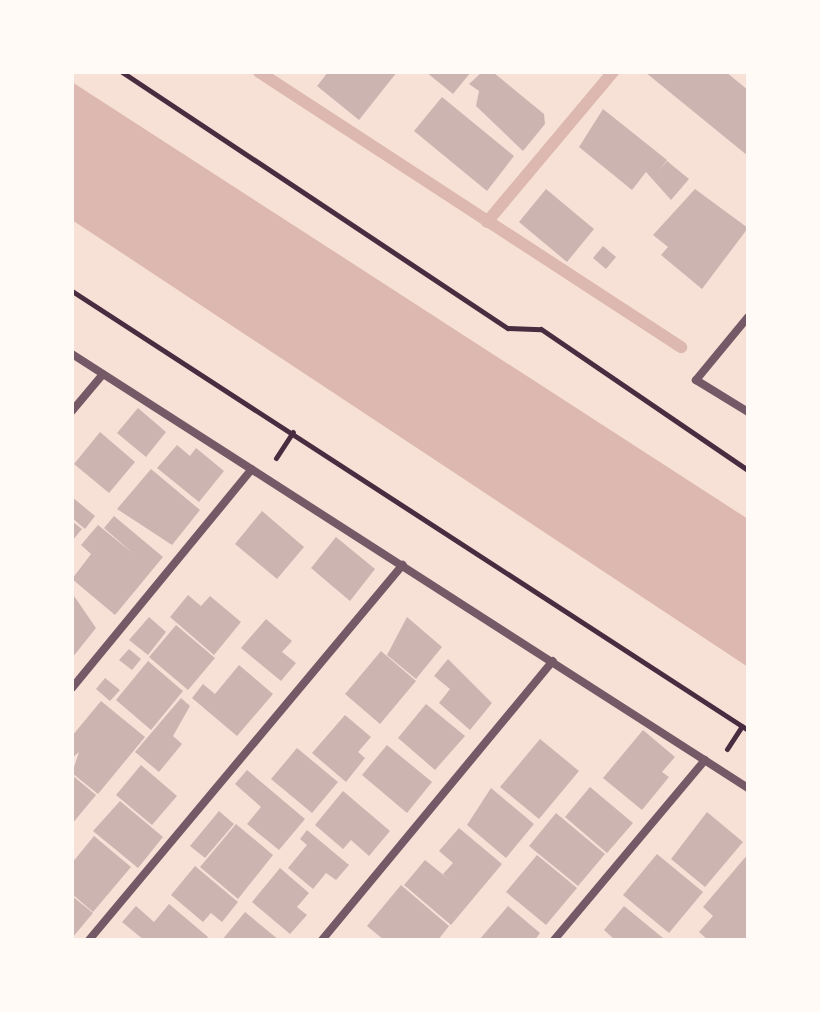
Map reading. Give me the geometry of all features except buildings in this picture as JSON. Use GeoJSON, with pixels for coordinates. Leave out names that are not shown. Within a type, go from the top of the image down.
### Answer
{"type":"FeatureCollection","features":[{"type":"Feature","properties":{"kind":"street"},"geometry":{"type":"LineString","coordinates":[[748,317],[696,380],[748,412]]}},
{"type":"Feature","properties":{"kind":"street"},"geometry":{"type":"LineString","coordinates":[[72,354],[748,788]]}},
{"type":"Feature","properties":{"kind":"street"},"geometry":{"type":"LineString","coordinates":[[72,411],[103,374]]}},
{"type":"Feature","properties":{"kind":"street"},"geometry":{"type":"LineString","coordinates":[[72,688],[252,469]]}},
{"type":"Feature","properties":{"kind":"street"},"geometry":{"type":"LineString","coordinates":[[89,940],[403,565]]}},
{"type":"Feature","properties":{"kind":"street"},"geometry":{"type":"LineString","coordinates":[[322,940],[553,661]]}},
{"type":"Feature","properties":{"kind":"street"},"geometry":{"type":"LineString","coordinates":[[554,940],[705,760]]}},
{"type":"Feature","properties":{"kind":"path"},"geometry":{"type":"LineString","coordinates":[[122,72],[508,328],[541,329],[748,470]]}},
{"type":"Feature","properties":{"kind":"path"},"geometry":{"type":"LineString","coordinates":[[72,291],[748,730]]}},
{"type":"Feature","properties":{"kind":"path"},"geometry":{"type":"LineString","coordinates":[[264,477],[293,432]]}},
{"type":"Feature","properties":{"kind":"shaded area"},"geometry":{"type":"Polygon","coordinates":[[[72,82],[748,519],[748,667],[72,220],[72,82]]]}},
{"type":"Feature","properties":{"kind":"waterway"},"geometry":{"type":"LineString","coordinates":[[259,72],[681,347]]}},
{"type":"Feature","properties":{"kind":"waterway"},"geometry":{"type":"LineString","coordinates":[[487,222],[613,72]]}}]}
